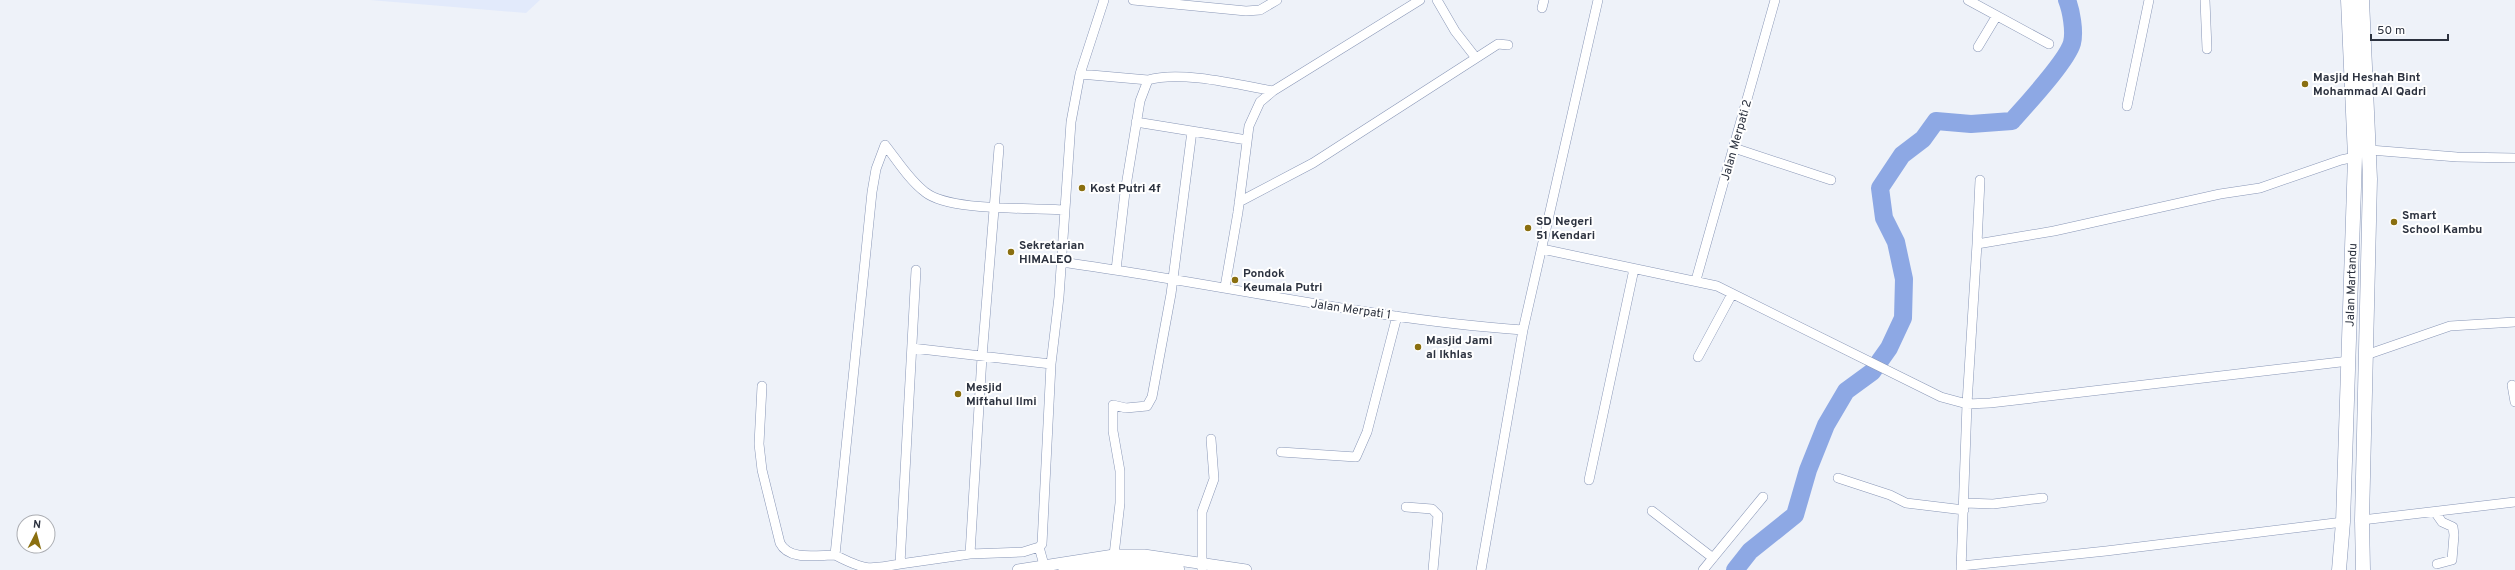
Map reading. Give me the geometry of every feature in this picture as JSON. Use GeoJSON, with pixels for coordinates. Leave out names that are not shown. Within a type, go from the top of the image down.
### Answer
{"type":"FeatureCollection","features":[{"type":"Feature","properties":{"kind":"highway","name":"Jalan Martandu"},"geometry":{"type":"LineString","coordinates":[[2339,570],[2355,157],[2348,0]]}},
{"type":"Feature","properties":{"kind":"highway","name":"Jalan Martandu"},"geometry":{"type":"LineString","coordinates":[[2362,0],[2370,150],[2362,520],[2363,570]]}},
{"type":"Feature","properties":{"kind":"street"},"geometry":{"type":"LineString","coordinates":[[1045,567],[1039,547],[1043,538],[1051,364],[1061,262],[1071,122],[1080,74],[1104,0]]}},
{"type":"Feature","properties":{"kind":"street"},"geometry":{"type":"LineString","coordinates":[[1133,0],[1246,11],[1260,10],[1277,0]]}},
{"type":"Feature","properties":{"kind":"street"},"geometry":{"type":"LineString","coordinates":[[1225,287],[1239,202],[1247,140],[1254,112],[1260,102],[1273,91],[1420,0]]}},
{"type":"Feature","properties":{"kind":"street"},"geometry":{"type":"LineString","coordinates":[[1437,0],[1455,31],[1476,58]]}},
{"type":"Feature","properties":{"kind":"street"},"geometry":{"type":"LineString","coordinates":[[1481,570],[1523,330],[1598,0]]}},
{"type":"Feature","properties":{"kind":"street","name":"Jalan Merpati 2"},"geometry":{"type":"LineString","coordinates":[[1696,280],[1775,0]]}},
{"type":"Feature","properties":{"kind":"street"},"geometry":{"type":"LineString","coordinates":[[1968,0],[1996,17],[2049,44]]}},
{"type":"Feature","properties":{"kind":"street"},"geometry":{"type":"LineString","coordinates":[[2128,106],[2149,0]]}},
{"type":"Feature","properties":{"kind":"street"},"geometry":{"type":"LineString","coordinates":[[2205,0],[2207,49]]}},
{"type":"Feature","properties":{"kind":"street"},"geometry":{"type":"LineString","coordinates":[[1978,47],[1996,17]]}},
{"type":"Feature","properties":{"kind":"street"},"geometry":{"type":"LineString","coordinates":[[1239,202],[1313,163],[1498,44],[1508,45]]}},
{"type":"Feature","properties":{"kind":"street"},"geometry":{"type":"LineString","coordinates":[[1080,74],[1148,80],[1162,77],[1196,79],[1273,91]]}},
{"type":"Feature","properties":{"kind":"street"},"geometry":{"type":"LineString","coordinates":[[1116,270],[1125,192],[1136,122],[1140,101],[1148,80]]}},
{"type":"Feature","properties":{"kind":"street"},"geometry":{"type":"LineString","coordinates":[[1136,122],[1247,140]]}},
{"type":"Feature","properties":{"kind":"street"},"geometry":{"type":"LineString","coordinates":[[1114,555],[1120,502],[1120,471],[1113,432],[1113,405],[1141,408],[1147,406],[1152,398],[1163,349],[1192,131]]}},
{"type":"Feature","properties":{"kind":"street"},"geometry":{"type":"LineString","coordinates":[[835,555],[872,192],[876,169],[885,145],[917,184],[929,195],[955,202],[992,206],[1064,210]]}},
{"type":"Feature","properties":{"kind":"street"},"geometry":{"type":"LineString","coordinates":[[970,554],[992,206],[999,148]]}},
{"type":"Feature","properties":{"kind":"street"},"geometry":{"type":"LineString","coordinates":[[1734,148],[1831,180]]}},
{"type":"Feature","properties":{"kind":"street"},"geometry":{"type":"LineString","coordinates":[[2370,150],[2457,157],[2515,158]]}},
{"type":"Feature","properties":{"kind":"street"},"geometry":{"type":"LineString","coordinates":[[1977,244],[2054,231],[2220,194],[2260,188],[2336,161],[2355,157]]}},
{"type":"Feature","properties":{"kind":"street"},"geometry":{"type":"LineString","coordinates":[[1980,180],[1967,404],[1961,568],[2342,522]]}},
{"type":"Feature","properties":{"kind":"street"},"geometry":{"type":"LineString","coordinates":[[1542,249],[1634,269],[1696,280],[1732,294],[1941,397],[1967,404],[1990,403],[2348,361]]}},
{"type":"Feature","properties":{"kind":"street","name":"Jalan Merpati 1"},"geometry":{"type":"LineString","coordinates":[[1061,262],[1225,287],[1291,301],[1397,316],[1523,330]]}},
{"type":"Feature","properties":{"kind":"street"},"geometry":{"type":"LineString","coordinates":[[1588,480],[1634,269]]}},
{"type":"Feature","properties":{"kind":"street"},"geometry":{"type":"LineString","coordinates":[[900,564],[916,270]]}},
{"type":"Feature","properties":{"kind":"street"},"geometry":{"type":"LineString","coordinates":[[1698,357],[1732,294]]}},
{"type":"Feature","properties":{"kind":"street"},"geometry":{"type":"LineString","coordinates":[[1281,452],[1356,457],[1367,432],[1397,316]]}},
{"type":"Feature","properties":{"kind":"street"},"geometry":{"type":"LineString","coordinates":[[2366,355],[2445,327],[2515,322]]}},
{"type":"Feature","properties":{"kind":"street"},"geometry":{"type":"LineString","coordinates":[[912,348],[1051,364]]}},
{"type":"Feature","properties":{"kind":"street"},"geometry":{"type":"LineString","coordinates":[[2512,385],[2515,402]]}},
{"type":"Feature","properties":{"kind":"street"},"geometry":{"type":"LineString","coordinates":[[762,386],[759,444],[762,470],[780,543],[783,549],[793,555],[835,555],[858,569],[868,570],[970,554],[1023,552],[1039,547]]}},
{"type":"Feature","properties":{"kind":"street"},"geometry":{"type":"LineString","coordinates":[[1202,566],[1202,512],[1214,479],[1211,439]]}},
{"type":"Feature","properties":{"kind":"street"},"geometry":{"type":"LineString","coordinates":[[1838,478],[1890,495],[1906,502],[1964,507],[2043,498]]}},
{"type":"Feature","properties":{"kind":"street"},"geometry":{"type":"LineString","coordinates":[[1703,570],[1763,497]]}},
{"type":"Feature","properties":{"kind":"street"},"geometry":{"type":"LineString","coordinates":[[2362,520],[2515,502]]}},
{"type":"Feature","properties":{"kind":"street"},"geometry":{"type":"LineString","coordinates":[[1406,507],[1432,509],[1438,515],[1433,570]]}},
{"type":"Feature","properties":{"kind":"street"},"geometry":{"type":"LineString","coordinates":[[1652,511],[1713,558]]}},
{"type":"Feature","properties":{"kind":"street"},"geometry":{"type":"LineString","coordinates":[[2435,512],[2442,522],[2453,527],[2454,535],[2452,560],[2437,564]]}},
{"type":"Feature","properties":{"kind":"street"},"geometry":{"type":"LineString","coordinates":[[1018,570],[1045,567],[1114,555],[1144,555],[1202,566],[1246,570]]}},
{"type":"Feature","properties":{"kind":"street"},"geometry":{"type":"LineString","coordinates":[[1064,570],[1113,563],[1136,564],[1179,570]]}},
{"type":"Feature","properties":{"kind":"shaded area"},"geometry":{"type":"Polygon","coordinates":[[[370,0],[540,0],[526,13],[370,0]]]}},
{"type":"Feature","properties":{"kind":"waterway"},"geometry":{"type":"LineString","coordinates":[[1735,570],[1750,551],[1795,515],[1808,470],[1826,425],[1846,391],[1872,372],[1889,348],[1903,318],[1904,279],[1896,242],[1884,218],[1880,188],[1902,155],[1923,139],[1936,121],[1971,124],[2012,121],[2045,83],[2069,51],[2073,38],[2073,27],[2067,0]]}},
{"type":"Feature","properties":{"kind":"place","name":"Masjid Heshah Bint Mohammad Al Qadri"},"geometry":{"type":"Point","coordinates":[2305,84]}},
{"type":"Feature","properties":{"kind":"place","name":"Kost Putri 4f"},"geometry":{"type":"Point","coordinates":[1082,188]}},
{"type":"Feature","properties":{"kind":"place","name":"Smart School Kambu"},"geometry":{"type":"Point","coordinates":[2394,222]}},
{"type":"Feature","properties":{"kind":"place","name":"SD Negeri 51 Kendari"},"geometry":{"type":"Point","coordinates":[1528,228]}},
{"type":"Feature","properties":{"kind":"place","name":"Sekretarian HIMALEO"},"geometry":{"type":"Point","coordinates":[1011,252]}},
{"type":"Feature","properties":{"kind":"place","name":"Pondok Keumala Putri"},"geometry":{"type":"Point","coordinates":[1235,280]}},
{"type":"Feature","properties":{"kind":"place","name":"Masjid Jami al Ikhlas"},"geometry":{"type":"Point","coordinates":[1418,347]}},
{"type":"Feature","properties":{"kind":"place","name":"Mesjid Miftahul Ilmi"},"geometry":{"type":"Point","coordinates":[958,394]}}]}
